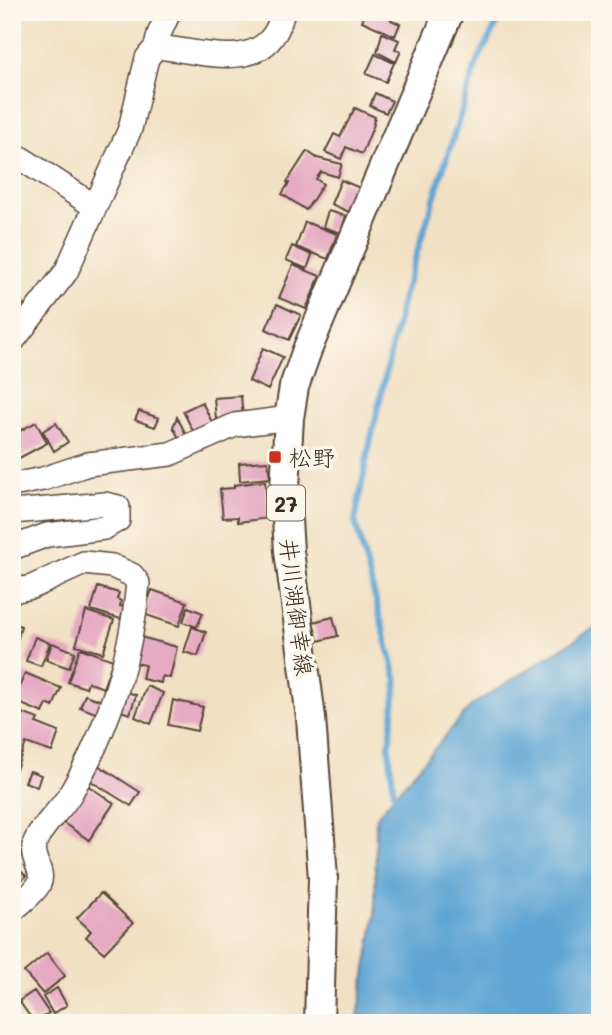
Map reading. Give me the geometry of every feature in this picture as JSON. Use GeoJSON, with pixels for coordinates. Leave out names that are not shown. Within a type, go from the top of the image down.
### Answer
{"type":"FeatureCollection","features":[{"type":"Feature","properties":{"kind":"main road","name":"井川湖御幸線"},"geometry":{"type":"LineString","coordinates":[[319,1023],[323,878],[311,718],[289,551],[285,488],[289,418],[294,387],[306,350],[449,12]]}},
{"type":"Feature","properties":{"kind":"street"},"geometry":{"type":"LineString","coordinates":[[12,342],[66,272],[130,129],[147,58],[156,47],[169,12]]}},
{"type":"Feature","properties":{"kind":"street"},"geometry":{"type":"LineString","coordinates":[[156,47],[242,56],[264,46],[276,32],[283,12]]}},
{"type":"Feature","properties":{"kind":"street"},"geometry":{"type":"LineString","coordinates":[[12,166],[19,157],[94,206]]}},
{"type":"Feature","properties":{"kind":"street"},"geometry":{"type":"LineString","coordinates":[[12,485],[43,479],[88,464],[170,454],[235,425],[289,418]]}},
{"type":"Feature","properties":{"kind":"street"},"geometry":{"type":"LineString","coordinates":[[12,512],[105,504],[118,507],[118,520],[104,528],[47,536],[12,548]]}},
{"type":"Feature","properties":{"kind":"street"},"geometry":{"type":"LineString","coordinates":[[12,591],[32,587],[84,563],[112,566],[132,575],[138,583],[125,653],[112,703],[94,750],[71,794],[33,847],[33,857],[40,875],[39,884],[12,911]]}},
{"type":"Feature","properties":{"kind":"street"},"geometry":{"type":"LineString","coordinates":[[306,1023],[320,982]]}},
{"type":"Feature","properties":{"kind":"water"},"geometry":{"type":"Polygon","coordinates":[[[600,624],[600,1023],[357,1023],[375,915],[376,817],[472,705],[600,624]]]}},
{"type":"Feature","properties":{"kind":"building"},"geometry":{"type":"Polygon","coordinates":[[[360,12],[395,12],[391,20],[400,24],[395,36],[362,21],[365,15],[360,12]]]}},
{"type":"Feature","properties":{"kind":"building"},"geometry":{"type":"Polygon","coordinates":[[[382,33],[399,40],[395,49],[401,51],[396,62],[377,52],[382,33]]]}},
{"type":"Feature","properties":{"kind":"building"},"geometry":{"type":"Polygon","coordinates":[[[375,54],[394,63],[386,82],[366,74],[375,54]]]}},
{"type":"Feature","properties":{"kind":"building"},"geometry":{"type":"Polygon","coordinates":[[[375,93],[392,101],[386,113],[370,106],[375,93]]]}},
{"type":"Feature","properties":{"kind":"building"},"geometry":{"type":"Polygon","coordinates":[[[355,108],[375,117],[362,154],[346,147],[341,159],[325,152],[334,134],[340,137],[355,108]]]}},
{"type":"Feature","properties":{"kind":"building"},"geometry":{"type":"Polygon","coordinates":[[[307,151],[317,158],[342,164],[338,177],[321,172],[316,179],[323,184],[306,210],[282,194],[307,151]]]}},
{"type":"Feature","properties":{"kind":"building"},"geometry":{"type":"Polygon","coordinates":[[[341,180],[360,188],[349,212],[331,204],[341,180]]]}},
{"type":"Feature","properties":{"kind":"building"},"geometry":{"type":"Polygon","coordinates":[[[328,211],[346,216],[341,233],[323,227],[328,211]]]}},
{"type":"Feature","properties":{"kind":"building"},"geometry":{"type":"Polygon","coordinates":[[[305,222],[337,234],[328,259],[296,247],[305,222]]]}},
{"type":"Feature","properties":{"kind":"building"},"geometry":{"type":"Polygon","coordinates":[[[292,246],[312,255],[307,269],[286,260],[292,246]]]}},
{"type":"Feature","properties":{"kind":"building"},"geometry":{"type":"Polygon","coordinates":[[[293,265],[320,276],[306,309],[279,298],[293,265]]]}},
{"type":"Feature","properties":{"kind":"building"},"geometry":{"type":"Polygon","coordinates":[[[12,292],[27,308],[16,317],[12,313],[12,292]]]}},
{"type":"Feature","properties":{"kind":"building"},"geometry":{"type":"Polygon","coordinates":[[[277,304],[301,315],[289,340],[266,329],[277,304]]]}},
{"type":"Feature","properties":{"kind":"building"},"geometry":{"type":"Polygon","coordinates":[[[263,348],[283,357],[268,390],[249,381],[263,348]]]}},
{"type":"Feature","properties":{"kind":"building"},"geometry":{"type":"Polygon","coordinates":[[[241,396],[243,417],[216,419],[214,398],[241,396]]]}},
{"type":"Feature","properties":{"kind":"building"},"geometry":{"type":"Polygon","coordinates":[[[202,402],[213,424],[194,433],[183,411],[202,402]]]}},
{"type":"Feature","properties":{"kind":"building"},"geometry":{"type":"Polygon","coordinates":[[[139,411],[159,418],[155,427],[135,420],[139,411]]]}},
{"type":"Feature","properties":{"kind":"building"},"geometry":{"type":"Polygon","coordinates":[[[177,417],[188,438],[181,442],[173,427],[177,417]]]}},
{"type":"Feature","properties":{"kind":"building"},"geometry":{"type":"Polygon","coordinates":[[[36,422],[47,443],[12,462],[12,435],[36,422]]]}},
{"type":"Feature","properties":{"kind":"building"},"geometry":{"type":"Polygon","coordinates":[[[56,423],[68,442],[54,451],[43,431],[56,423]]]}},
{"type":"Feature","properties":{"kind":"building"},"geometry":{"type":"Polygon","coordinates":[[[268,461],[270,478],[240,481],[239,463],[268,461]]]}},
{"type":"Feature","properties":{"kind":"building"},"geometry":{"type":"Polygon","coordinates":[[[265,481],[269,518],[238,522],[238,517],[223,518],[220,489],[265,481]]]}},
{"type":"Feature","properties":{"kind":"building"},"geometry":{"type":"Polygon","coordinates":[[[98,587],[119,593],[117,599],[121,601],[120,606],[124,607],[121,619],[91,610],[98,587]]]}},
{"type":"Feature","properties":{"kind":"building"},"geometry":{"type":"Polygon","coordinates":[[[152,590],[187,602],[179,626],[143,614],[152,590]]]}},
{"type":"Feature","properties":{"kind":"building"},"geometry":{"type":"Polygon","coordinates":[[[188,607],[203,613],[197,627],[183,622],[188,607]]]}},
{"type":"Feature","properties":{"kind":"building"},"geometry":{"type":"Polygon","coordinates":[[[86,611],[114,620],[103,653],[76,645],[86,611]]]}},
{"type":"Feature","properties":{"kind":"building"},"geometry":{"type":"Polygon","coordinates":[[[333,617],[338,636],[318,641],[313,622],[333,617]]]}},
{"type":"Feature","properties":{"kind":"building"},"geometry":{"type":"Polygon","coordinates":[[[12,623],[21,626],[13,656],[12,656],[12,623]]]}},
{"type":"Feature","properties":{"kind":"building"},"geometry":{"type":"Polygon","coordinates":[[[192,627],[206,632],[198,656],[184,652],[192,627]]]}},
{"type":"Feature","properties":{"kind":"building"},"geometry":{"type":"Polygon","coordinates":[[[137,636],[177,647],[170,678],[162,676],[161,683],[142,679],[145,665],[131,662],[137,636]]]}},
{"type":"Feature","properties":{"kind":"building"},"geometry":{"type":"Polygon","coordinates":[[[35,637],[50,643],[41,666],[26,661],[35,637]]]}},
{"type":"Feature","properties":{"kind":"building"},"geometry":{"type":"Polygon","coordinates":[[[52,643],[75,652],[69,668],[46,660],[52,643]]]}},
{"type":"Feature","properties":{"kind":"building"},"geometry":{"type":"Polygon","coordinates":[[[80,648],[113,660],[103,688],[88,682],[86,688],[68,682],[80,648]]]}},
{"type":"Feature","properties":{"kind":"building"},"geometry":{"type":"Polygon","coordinates":[[[25,673],[61,688],[53,707],[47,704],[43,713],[14,701],[25,673]]]}},
{"type":"Feature","properties":{"kind":"building"},"geometry":{"type":"Polygon","coordinates":[[[147,686],[163,693],[151,724],[135,717],[147,686]]]}},
{"type":"Feature","properties":{"kind":"building"},"geometry":{"type":"Polygon","coordinates":[[[121,690],[136,695],[130,714],[114,709],[121,690]]]}},
{"type":"Feature","properties":{"kind":"building"},"geometry":{"type":"Polygon","coordinates":[[[85,695],[108,703],[103,716],[80,707],[85,695]]]}},
{"type":"Feature","properties":{"kind":"building"},"geometry":{"type":"Polygon","coordinates":[[[173,700],[203,707],[197,731],[168,725],[173,700]]]}},
{"type":"Feature","properties":{"kind":"building"},"geometry":{"type":"Polygon","coordinates":[[[14,710],[38,719],[36,723],[59,732],[52,752],[26,743],[16,769],[12,768],[14,710]]]}},
{"type":"Feature","properties":{"kind":"building"},"geometry":{"type":"Polygon","coordinates":[[[98,765],[140,792],[131,806],[89,780],[98,765]]]}},
{"type":"Feature","properties":{"kind":"building"},"geometry":{"type":"Polygon","coordinates":[[[30,771],[41,775],[37,787],[25,782],[30,771]]]}},
{"type":"Feature","properties":{"kind":"building"},"geometry":{"type":"Polygon","coordinates":[[[87,785],[114,803],[89,840],[62,822],[87,785]]]}},
{"type":"Feature","properties":{"kind":"building"},"geometry":{"type":"Polygon","coordinates":[[[12,863],[26,876],[12,890],[12,863]]]}},
{"type":"Feature","properties":{"kind":"building"},"geometry":{"type":"Polygon","coordinates":[[[101,893],[133,923],[104,953],[86,937],[91,931],[77,918],[101,893]]]}},
{"type":"Feature","properties":{"kind":"building"},"geometry":{"type":"Polygon","coordinates":[[[47,953],[65,976],[43,994],[24,972],[47,953]]]}},
{"type":"Feature","properties":{"kind":"building"},"geometry":{"type":"Polygon","coordinates":[[[57,988],[67,1005],[53,1014],[43,997],[57,988]]]}},
{"type":"Feature","properties":{"kind":"building"},"geometry":{"type":"Polygon","coordinates":[[[34,991],[49,1013],[34,1022],[19,1001],[34,991]]]}},
{"type":"Feature","properties":{"kind":"waterway"},"geometry":{"type":"LineString","coordinates":[[395,804],[389,748],[397,681],[355,521],[403,297],[477,62],[503,12]]}},
{"type":"Feature","properties":{"kind":"place","name":"松野"},"geometry":{"type":"Point","coordinates":[275,457]}}]}
